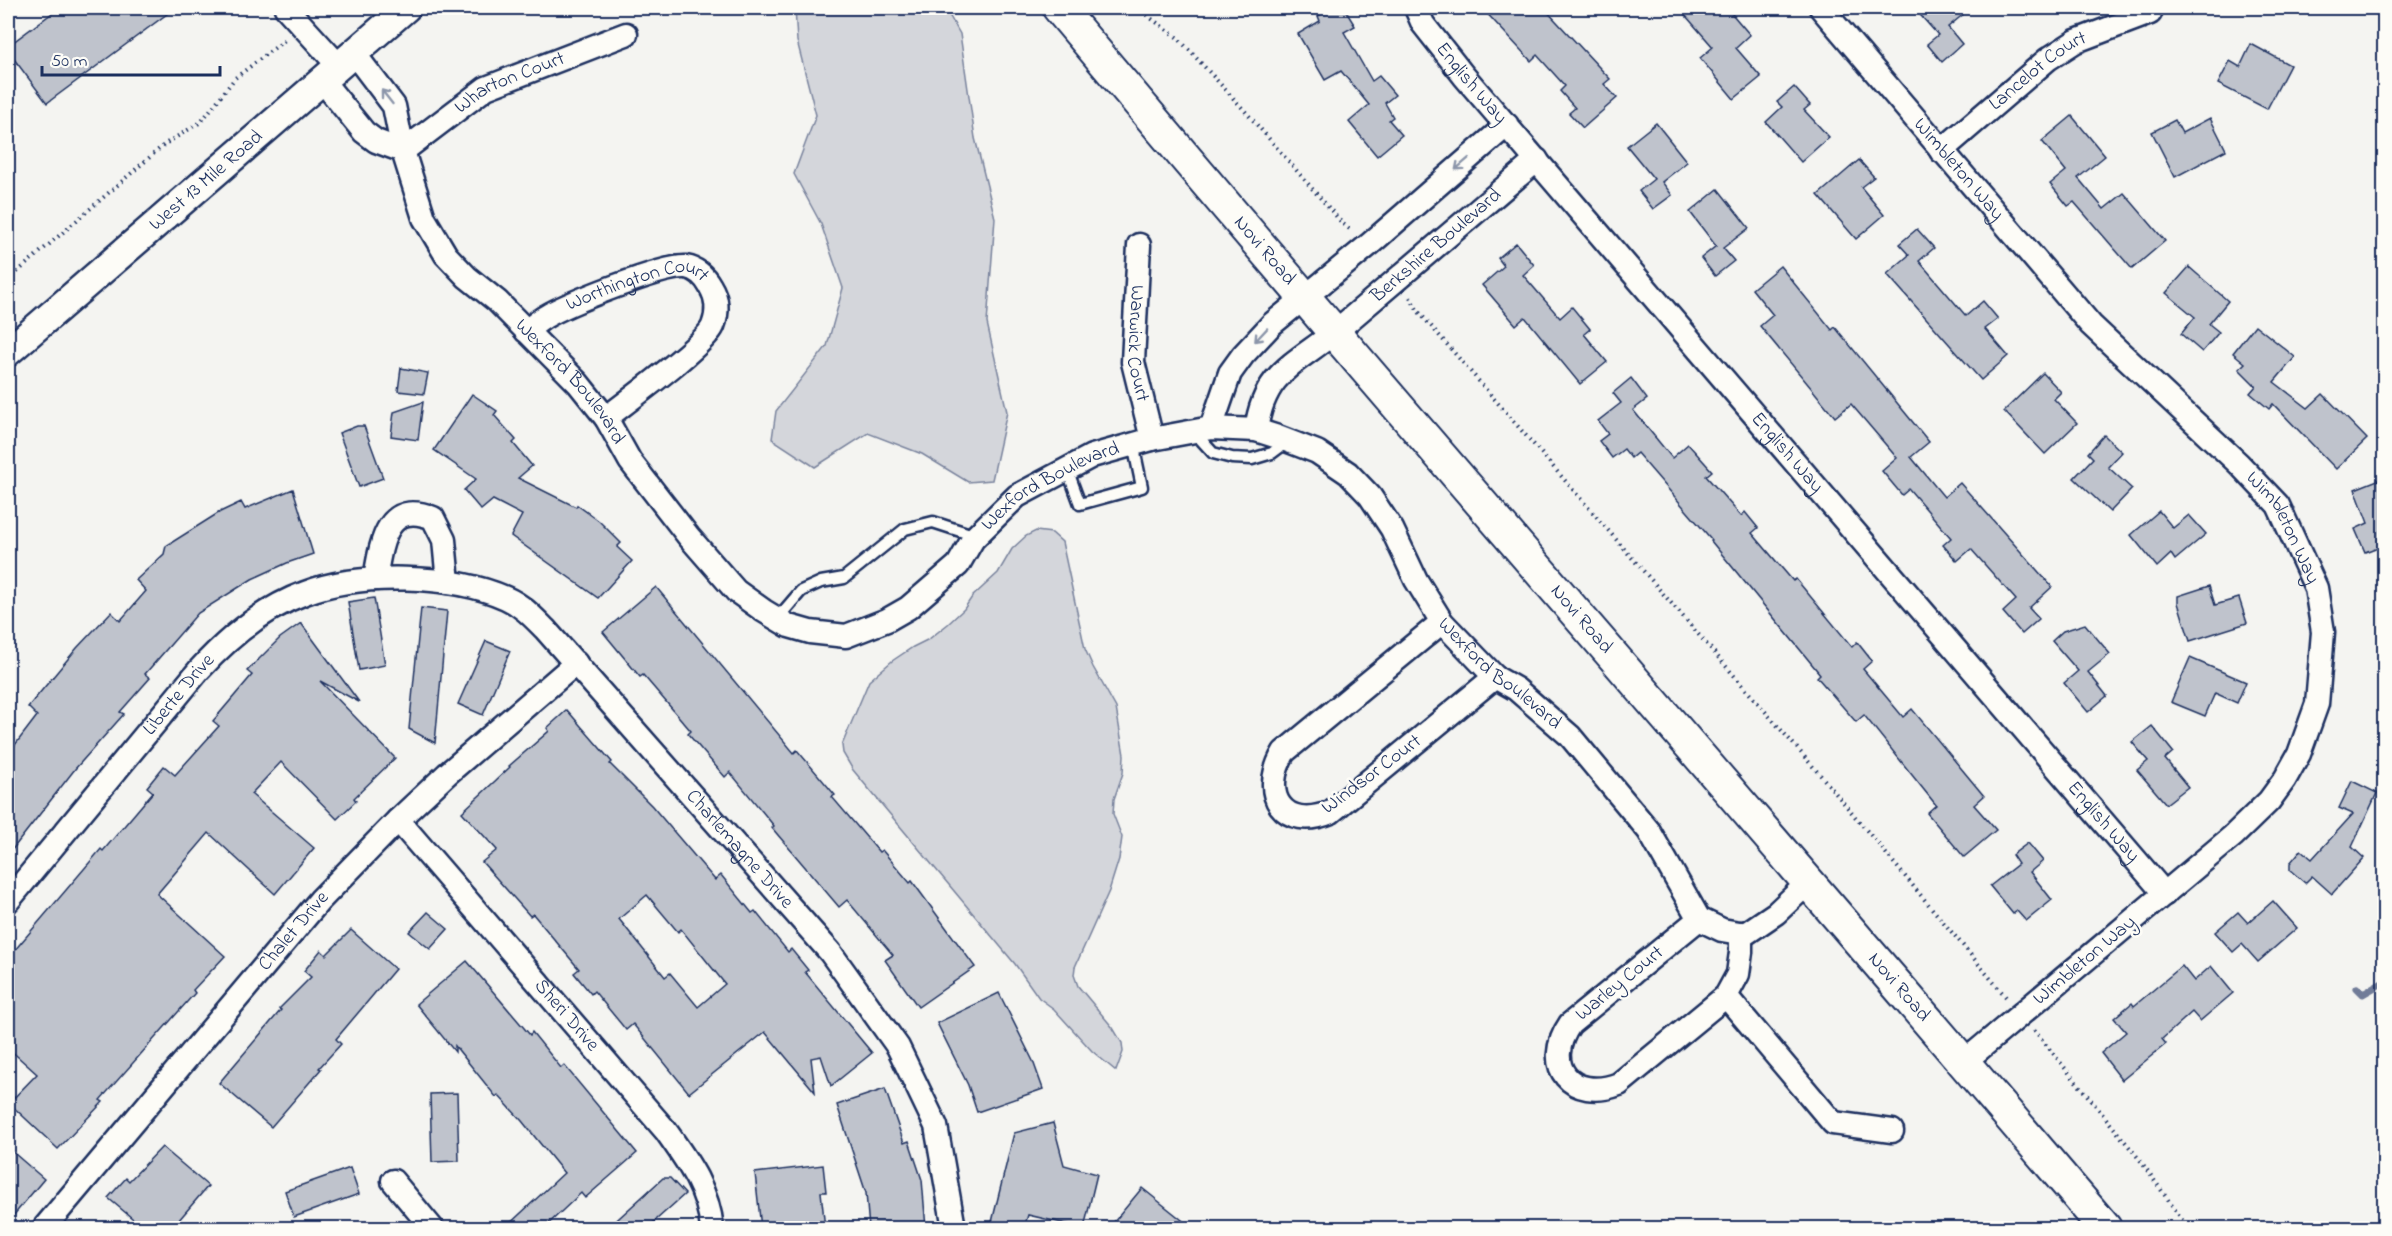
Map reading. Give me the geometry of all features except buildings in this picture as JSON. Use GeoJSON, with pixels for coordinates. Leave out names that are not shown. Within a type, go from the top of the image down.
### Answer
{"type":"FeatureCollection","features":[{"type":"Feature","properties":{"kind":"main road","name":"Novi Road"},"geometry":{"type":"LineString","coordinates":[[1059,8],[1198,174],[2105,1228]]}},
{"type":"Feature","properties":{"kind":"street"},"geometry":{"type":"LineString","coordinates":[[286,8],[337,65],[364,132],[376,141],[403,151]]}},
{"type":"Feature","properties":{"kind":"street","name":"West 13 Mile Road"},"geometry":{"type":"LineString","coordinates":[[8,352],[337,65],[406,8]]}},
{"type":"Feature","properties":{"kind":"street","name":"English Way"},"geometry":{"type":"LineString","coordinates":[[1416,8],[1424,24],[1506,125],[2165,894]]}},
{"type":"Feature","properties":{"kind":"street","name":"Wimbleton Way"},"geometry":{"type":"LineString","coordinates":[[1821,8],[2091,325],[2264,489],[2278,505],[2316,588],[2323,632],[2317,704],[2299,754],[2269,801],[2233,836],[1964,1062]]}},
{"type":"Feature","properties":{"kind":"street","name":"Lancelot Court"},"geometry":{"type":"LineString","coordinates":[[1941,151],[2048,59],[2076,41],[2150,12]]}},
{"type":"Feature","properties":{"kind":"street","name":"Wharton Court"},"geometry":{"type":"LineString","coordinates":[[403,151],[486,88],[626,34]]}},
{"type":"Feature","properties":{"kind":"street","name":"Wexford Boulevard"},"geometry":{"type":"LineString","coordinates":[[337,65],[394,106],[403,151],[424,218],[446,255],[578,383],[606,418],[630,461],[688,537],[736,591],[777,619],[789,626],[810,632],[846,636],[887,620],[908,608],[958,565],[976,536],[1017,496],[1092,456],[1202,429],[1256,430],[1317,452],[1348,473],[1370,495],[1392,529],[1416,580],[1442,622],[1495,677],[1516,689],[1570,736],[1649,831],[1698,919]]}},
{"type":"Feature","properties":{"kind":"street"},"geometry":{"type":"LineString","coordinates":[[1202,429],[1230,373],[1243,355],[1272,324],[1370,244],[1506,125]]}},
{"type":"Feature","properties":{"kind":"street","name":"Berkshire Boulevard"},"geometry":{"type":"LineString","coordinates":[[1256,430],[1259,410],[1283,369],[1335,332],[1537,160]]}},
{"type":"Feature","properties":{"kind":"street","name":"Warwick Court"},"geometry":{"type":"LineString","coordinates":[[1139,246],[1133,362],[1143,442]]}},
{"type":"Feature","properties":{"kind":"street","name":"Worthington Court"},"geometry":{"type":"LineString","coordinates":[[526,331],[545,317],[591,296],[650,275],[668,269],[687,267],[699,272],[715,293],[717,307],[712,327],[696,345],[606,418]]}},
{"type":"Feature","properties":{"kind":"street"},"geometry":{"type":"LineString","coordinates":[[375,579],[386,530],[399,516],[418,512],[433,518],[444,540],[448,582]]}},
{"type":"Feature","properties":{"kind":"street","name":"Liberte Drive"},"geometry":{"type":"LineString","coordinates":[[8,901],[223,644],[276,606],[304,593],[340,582],[375,579],[407,580]]}},
{"type":"Feature","properties":{"kind":"street","name":"Charlemagne Drive"},"geometry":{"type":"LineString","coordinates":[[407,580],[448,582],[478,588],[507,598],[528,611],[830,952],[898,1047],[936,1126],[954,1228]]}},
{"type":"Feature","properties":{"kind":"street","name":"Windsor Court"},"geometry":{"type":"LineString","coordinates":[[1442,622],[1284,752],[1275,766],[1274,781],[1274,796],[1282,807],[1293,816],[1307,818],[1319,817],[1331,812],[1495,677]]}},
{"type":"Feature","properties":{"kind":"street","name":"Chalet Drive"},"geometry":{"type":"LineString","coordinates":[[44,1228],[320,900],[398,820],[447,774],[576,663]]}},
{"type":"Feature","properties":{"kind":"street","name":"Sheri Drive"},"geometry":{"type":"LineString","coordinates":[[398,820],[666,1131],[697,1175],[712,1227]]}},
{"type":"Feature","properties":{"kind":"street"},"geometry":{"type":"LineString","coordinates":[[1698,919],[1722,930],[1745,934],[1776,913],[1809,882]]}},
{"type":"Feature","properties":{"kind":"street","name":"Warley Court"},"geometry":{"type":"LineString","coordinates":[[1698,919],[1570,1024],[1561,1037],[1559,1052],[1561,1066],[1568,1079],[1580,1088],[1605,1089],[1619,1084],[1726,996]]}},
{"type":"Feature","properties":{"kind":"street"},"geometry":{"type":"LineString","coordinates":[[1741,933],[1742,952],[1738,974],[1726,996],[1833,1123],[1892,1131]]}},
{"type":"Feature","properties":{"kind":"street"},"geometry":{"type":"LineString","coordinates":[[393,1181],[432,1228]]}},
{"type":"Feature","properties":{"kind":"lane"},"geometry":{"type":"LineString","coordinates":[[1202,429],[1213,453],[1233,458],[1252,459],[1272,453],[1289,441]]}},
{"type":"Feature","properties":{"kind":"lane"},"geometry":{"type":"LineString","coordinates":[[1067,469],[1080,504],[1142,487],[1143,442]]}},
{"type":"Feature","properties":{"kind":"lane"},"geometry":{"type":"LineString","coordinates":[[777,619],[801,591],[821,582],[844,578],[905,529],[933,522],[976,536]]}},
{"type":"Feature","properties":{"kind":"path"},"geometry":{"type":"LineString","coordinates":[[1137,8],[1178,38],[1342,223],[1370,244]]}},
{"type":"Feature","properties":{"kind":"path"},"geometry":{"type":"LineString","coordinates":[[8,280],[165,144],[201,122],[235,78],[303,27]]}},
{"type":"Feature","properties":{"kind":"path"},"geometry":{"type":"LineString","coordinates":[[1397,278],[1418,310],[1822,777],[2021,1015],[2140,1160],[2188,1228]]}},
{"type":"Feature","properties":{"kind":"shaded area"},"geometry":{"type":"Polygon","coordinates":[[[795,8],[945,8],[960,34],[975,138],[995,218],[987,323],[1007,412],[992,480],[968,482],[922,454],[868,433],[815,467],[772,439],[776,411],[827,346],[843,288],[821,224],[794,174],[816,115],[797,41],[795,8]]]}},
{"type":"Feature","properties":{"kind":"shaded area"},"geometry":{"type":"Polygon","coordinates":[[[1036,531],[1052,533],[1062,542],[1085,649],[1116,708],[1124,755],[1123,773],[1114,799],[1113,814],[1122,837],[1119,859],[1109,891],[1075,967],[1074,975],[1078,986],[1113,1028],[1122,1043],[1123,1052],[1116,1071],[1092,1051],[1054,1009],[1039,998],[1015,964],[853,770],[843,753],[842,745],[869,681],[892,661],[929,639],[948,624],[998,573],[1012,549],[1026,536],[1036,531]]]}},
{"type":"Feature","properties":{"kind":"waterway"},"geometry":{"type":"LineString","coordinates":[[2357,988],[2363,994],[2384,982]]}}]}
